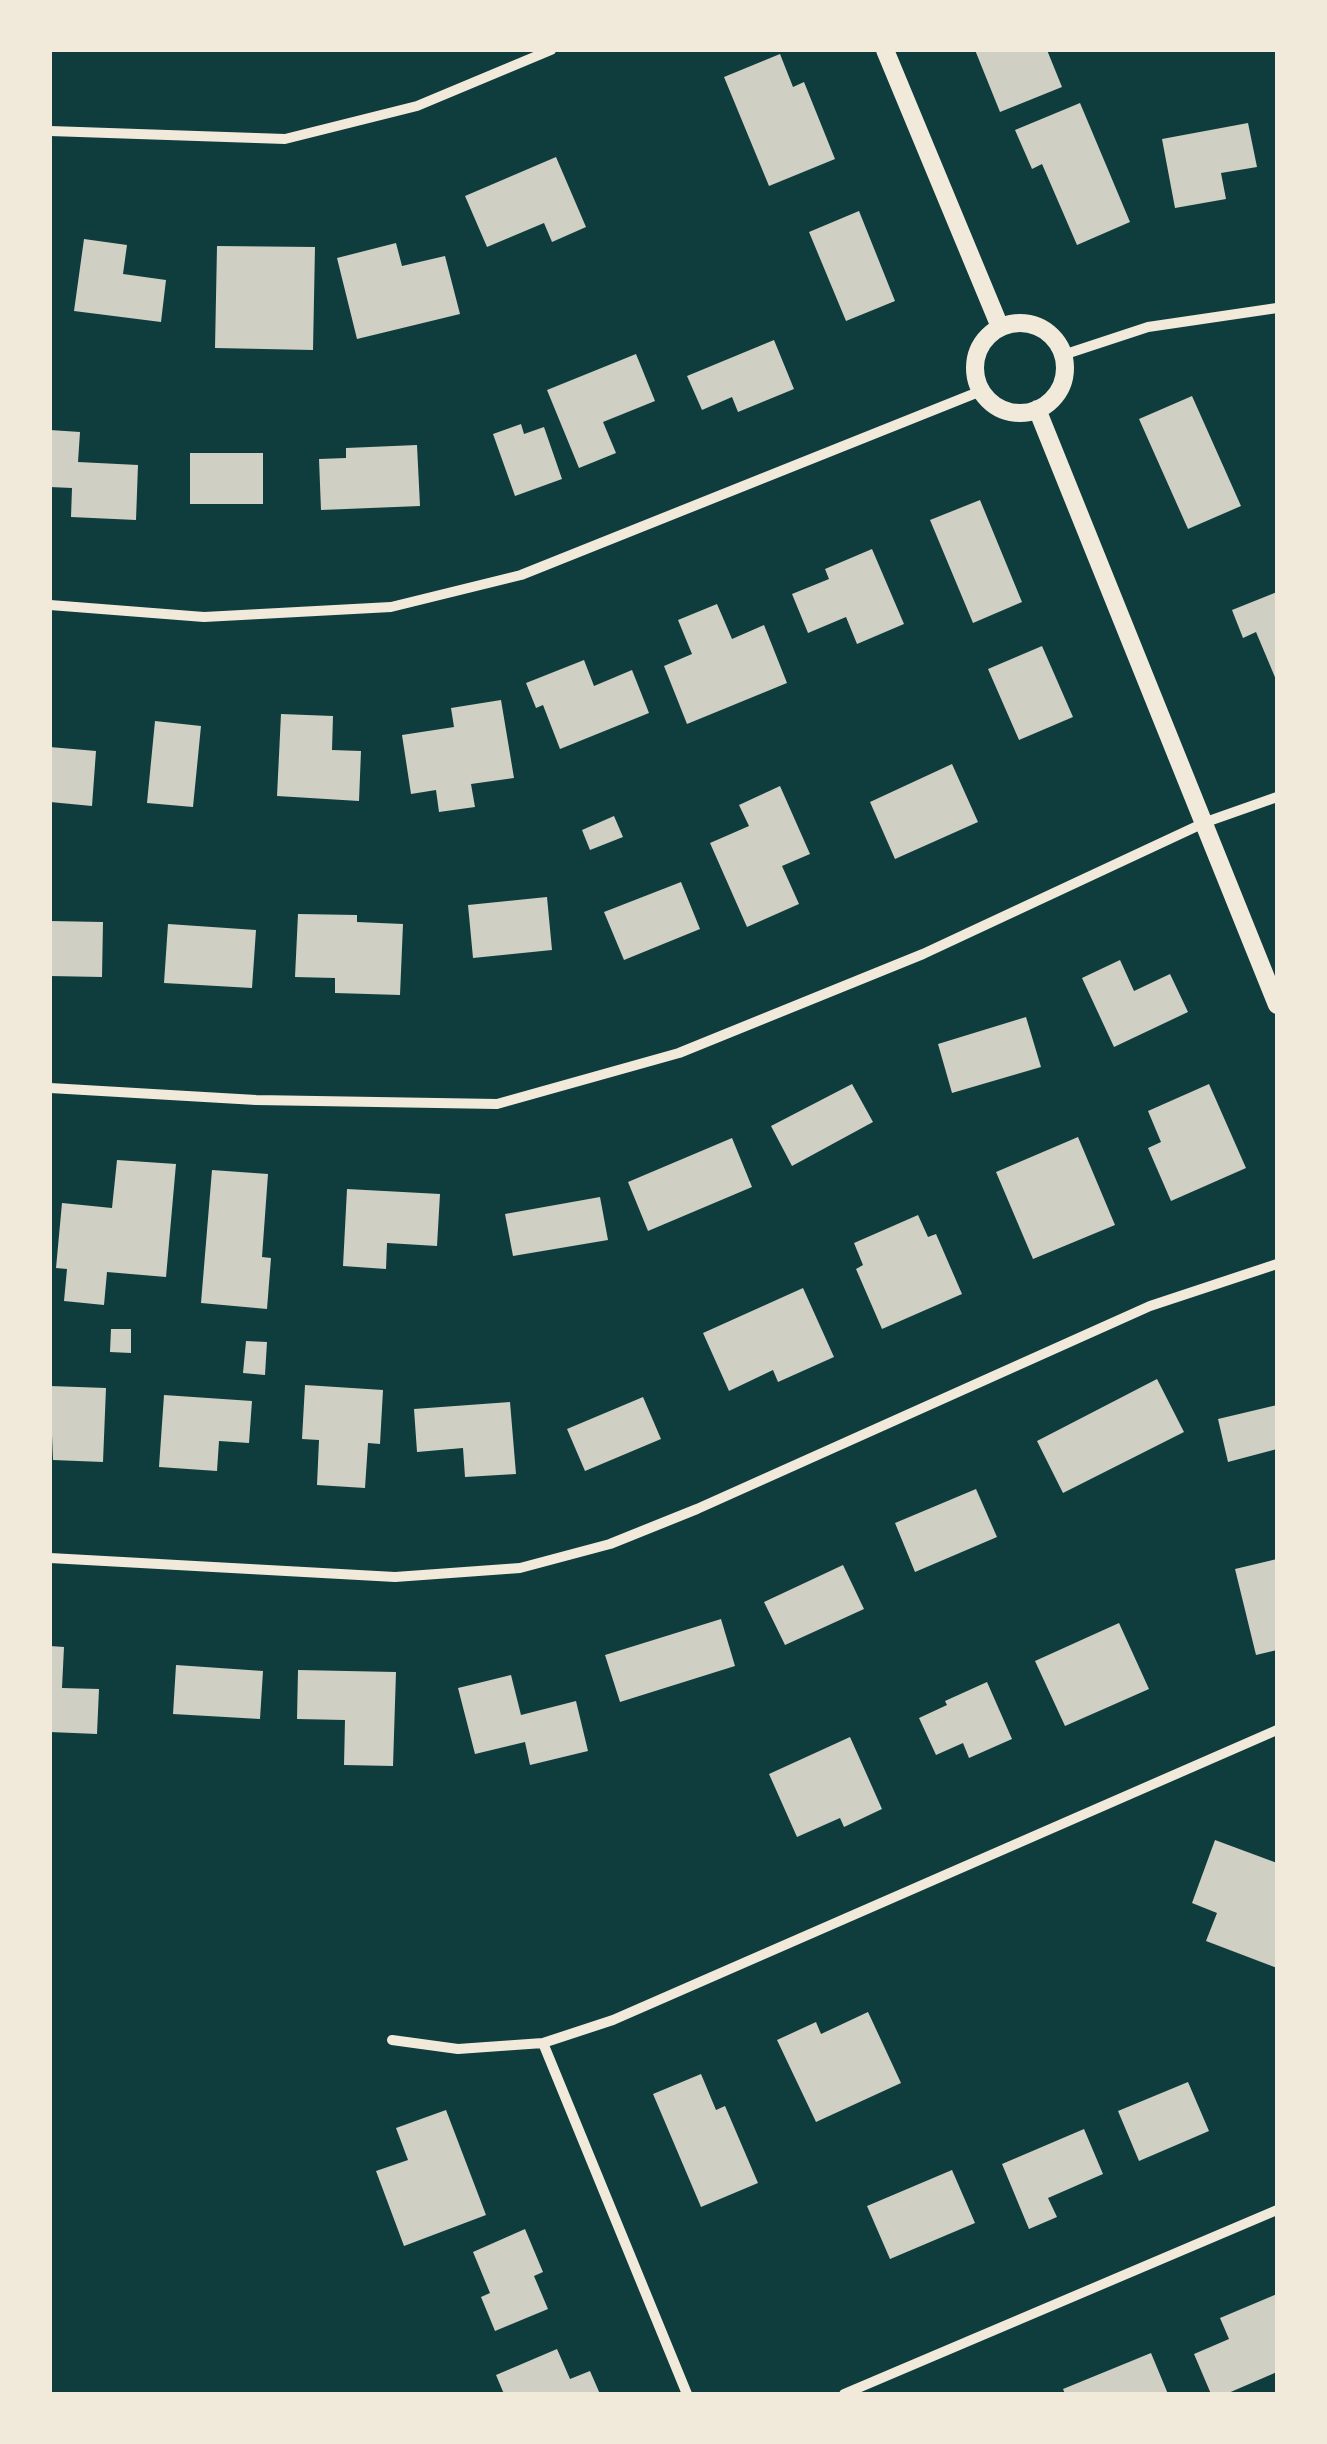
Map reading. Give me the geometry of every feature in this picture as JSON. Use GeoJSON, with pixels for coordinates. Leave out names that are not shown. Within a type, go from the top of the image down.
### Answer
{"type":"FeatureCollection","features":[{"type":"Feature","properties":{"kind":"street"},"geometry":{"type":"LineString","coordinates":[[50,132],[285,139],[417,106],[552,50]]}},
{"type":"Feature","properties":{"kind":"street"},"geometry":{"type":"LineString","coordinates":[[885,50],[1000,328]]}},
{"type":"Feature","properties":{"kind":"street"},"geometry":{"type":"LineString","coordinates":[[1063,354],[1148,327],[1277,308]]}},
{"type":"Feature","properties":{"kind":"street"},"geometry":{"type":"LineString","coordinates":[[1030,324],[1044,330],[1063,354],[1063,381],[1037,410],[1024,413],[1000,408],[981,390],[975,362],[980,348],[1000,328],[1030,324]]}},
{"type":"Feature","properties":{"kind":"street"},"geometry":{"type":"LineString","coordinates":[[50,605],[204,616],[391,608],[521,575],[981,390]]}},
{"type":"Feature","properties":{"kind":"street"},"geometry":{"type":"LineString","coordinates":[[1037,410],[1277,1005]]}},
{"type":"Feature","properties":{"kind":"street"},"geometry":{"type":"LineString","coordinates":[[50,1088],[256,1100],[497,1104],[679,1053],[923,954],[1206,822],[1277,797]]}},
{"type":"Feature","properties":{"kind":"street"},"geometry":{"type":"LineString","coordinates":[[50,1558],[394,1576],[520,1568],[610,1544],[697,1509],[1150,1306],[1277,1264]]}},
{"type":"Feature","properties":{"kind":"street"},"geometry":{"type":"LineString","coordinates":[[392,2040],[458,2049],[543,2043],[613,2020],[1277,1730]]}},
{"type":"Feature","properties":{"kind":"street"},"geometry":{"type":"LineString","coordinates":[[543,2043],[687,2394]]}},
{"type":"Feature","properties":{"kind":"street"},"geometry":{"type":"LineString","coordinates":[[844,2394],[1277,2210]]}},
{"type":"Feature","properties":{"kind":"building"},"geometry":{"type":"Polygon","coordinates":[[[975,50],[1047,50],[1062,87],[1000,112],[975,50]]]}},
{"type":"Feature","properties":{"kind":"building"},"geometry":{"type":"Polygon","coordinates":[[[780,54],[793,87],[804,82],[835,159],[769,186],[724,77],[780,54]]]}},
{"type":"Feature","properties":{"kind":"building"},"geometry":{"type":"Polygon","coordinates":[[[1080,103],[1130,222],[1077,245],[1042,164],[1032,169],[1015,130],[1080,103]]]}},
{"type":"Feature","properties":{"kind":"building"},"geometry":{"type":"Polygon","coordinates":[[[1248,123],[1257,167],[1221,173],[1226,199],[1175,208],[1162,139],[1248,123]]]}},
{"type":"Feature","properties":{"kind":"building"},"geometry":{"type":"Polygon","coordinates":[[[556,157],[586,227],[552,242],[544,223],[487,247],[465,196],[556,157]]]}},
{"type":"Feature","properties":{"kind":"building"},"geometry":{"type":"Polygon","coordinates":[[[859,211],[895,301],[846,321],[809,232],[859,211]]]}},
{"type":"Feature","properties":{"kind":"building"},"geometry":{"type":"Polygon","coordinates":[[[84,239],[127,245],[123,274],[166,280],[161,322],[74,311],[84,239]]]}},
{"type":"Feature","properties":{"kind":"building"},"geometry":{"type":"Polygon","coordinates":[[[396,243],[402,266],[445,256],[460,314],[357,339],[337,258],[396,243]]]}},
{"type":"Feature","properties":{"kind":"building"},"geometry":{"type":"Polygon","coordinates":[[[217,246],[315,247],[313,350],[215,348],[217,246]]]}},
{"type":"Feature","properties":{"kind":"building"},"geometry":{"type":"Polygon","coordinates":[[[774,340],[794,389],[738,412],[732,397],[702,410],[687,376],[774,340]]]}},
{"type":"Feature","properties":{"kind":"building"},"geometry":{"type":"Polygon","coordinates":[[[636,354],[655,401],[603,422],[616,453],[579,468],[547,390],[636,354]]]}},
{"type":"Feature","properties":{"kind":"building"},"geometry":{"type":"Polygon","coordinates":[[[1192,396],[1241,506],[1188,529],[1139,419],[1192,396]]]}},
{"type":"Feature","properties":{"kind":"building"},"geometry":{"type":"Polygon","coordinates":[[[521,424],[524,434],[544,427],[562,479],[515,496],[493,434],[521,424]]]}},
{"type":"Feature","properties":{"kind":"building"},"geometry":{"type":"Polygon","coordinates":[[[50,430],[80,432],[78,462],[138,465],[136,520],[71,517],[72,488],[50,487],[50,430]]]}},
{"type":"Feature","properties":{"kind":"building"},"geometry":{"type":"Polygon","coordinates":[[[417,445],[420,506],[321,510],[319,459],[346,458],[346,448],[417,445]]]}},
{"type":"Feature","properties":{"kind":"building"},"geometry":{"type":"Polygon","coordinates":[[[190,453],[263,453],[263,504],[190,504],[190,453]]]}},
{"type":"Feature","properties":{"kind":"building"},"geometry":{"type":"Polygon","coordinates":[[[980,500],[1022,602],[973,623],[930,520],[980,500]]]}},
{"type":"Feature","properties":{"kind":"building"},"geometry":{"type":"Polygon","coordinates":[[[872,549],[904,624],[857,644],[846,617],[808,633],[792,594],[829,579],[825,569],[872,549]]]}},
{"type":"Feature","properties":{"kind":"building"},"geometry":{"type":"Polygon","coordinates":[[[1277,592],[1277,682],[1256,632],[1243,638],[1232,610],[1277,592]]]}},
{"type":"Feature","properties":{"kind":"building"},"geometry":{"type":"Polygon","coordinates":[[[717,604],[732,639],[764,625],[787,683],[687,724],[664,666],[692,654],[678,620],[717,604]]]}},
{"type":"Feature","properties":{"kind":"building"},"geometry":{"type":"Polygon","coordinates":[[[1042,646],[1073,717],[1019,740],[988,669],[1042,646]]]}},
{"type":"Feature","properties":{"kind":"building"},"geometry":{"type":"Polygon","coordinates":[[[584,660],[594,686],[632,670],[649,713],[560,749],[543,705],[536,708],[526,683],[584,660]]]}},
{"type":"Feature","properties":{"kind":"building"},"geometry":{"type":"Polygon","coordinates":[[[501,700],[514,778],[471,784],[475,807],[439,812],[436,790],[411,794],[402,735],[454,727],[451,708],[501,700]]]}},
{"type":"Feature","properties":{"kind":"building"},"geometry":{"type":"Polygon","coordinates":[[[281,714],[333,716],[332,750],[361,751],[359,801],[277,796],[281,714]]]}},
{"type":"Feature","properties":{"kind":"building"},"geometry":{"type":"Polygon","coordinates":[[[155,721],[201,726],[193,807],[147,803],[155,721]]]}},
{"type":"Feature","properties":{"kind":"building"},"geometry":{"type":"Polygon","coordinates":[[[50,747],[96,751],[92,806],[50,802],[50,747]]]}},
{"type":"Feature","properties":{"kind":"building"},"geometry":{"type":"Polygon","coordinates":[[[952,764],[978,822],[895,859],[870,802],[952,764]]]}},
{"type":"Feature","properties":{"kind":"building"},"geometry":{"type":"Polygon","coordinates":[[[780,786],[810,854],[782,866],[799,904],[747,927],[710,843],[749,826],[739,805],[780,786]]]}},
{"type":"Feature","properties":{"kind":"building"},"geometry":{"type":"Polygon","coordinates":[[[614,816],[623,837],[590,850],[582,830],[614,816]]]}},
{"type":"Feature","properties":{"kind":"building"},"geometry":{"type":"Polygon","coordinates":[[[681,882],[700,929],[624,960],[604,912],[681,882]]]}},
{"type":"Feature","properties":{"kind":"building"},"geometry":{"type":"Polygon","coordinates":[[[547,897],[552,950],[473,958],[468,905],[547,897]]]}},
{"type":"Feature","properties":{"kind":"building"},"geometry":{"type":"Polygon","coordinates":[[[298,914],[357,915],[357,922],[403,924],[400,995],[335,993],[335,978],[295,977],[298,914]]]}},
{"type":"Feature","properties":{"kind":"building"},"geometry":{"type":"Polygon","coordinates":[[[50,921],[103,922],[102,977],[50,976],[50,921]]]}},
{"type":"Feature","properties":{"kind":"building"},"geometry":{"type":"Polygon","coordinates":[[[168,924],[256,930],[252,988],[164,983],[168,924]]]}},
{"type":"Feature","properties":{"kind":"building"},"geometry":{"type":"Polygon","coordinates":[[[1120,960],[1134,991],[1170,974],[1188,1012],[1114,1047],[1082,978],[1120,960]]]}},
{"type":"Feature","properties":{"kind":"building"},"geometry":{"type":"Polygon","coordinates":[[[1026,1017],[1041,1067],[952,1093],[938,1044],[1026,1017]]]}},
{"type":"Feature","properties":{"kind":"building"},"geometry":{"type":"Polygon","coordinates":[[[852,1084],[873,1122],[792,1166],[771,1126],[852,1084]]]}},
{"type":"Feature","properties":{"kind":"building"},"geometry":{"type":"Polygon","coordinates":[[[1209,1084],[1246,1168],[1171,1201],[1148,1148],[1161,1142],[1148,1111],[1209,1084]]]}},
{"type":"Feature","properties":{"kind":"building"},"geometry":{"type":"Polygon","coordinates":[[[1078,1137],[1115,1225],[1033,1259],[996,1172],[1078,1137]]]}},
{"type":"Feature","properties":{"kind":"building"},"geometry":{"type":"Polygon","coordinates":[[[732,1138],[752,1187],[648,1231],[628,1182],[732,1138]]]}},
{"type":"Feature","properties":{"kind":"building"},"geometry":{"type":"Polygon","coordinates":[[[117,1160],[176,1164],[166,1277],[107,1272],[104,1305],[64,1301],[67,1269],[56,1268],[62,1203],[112,1208],[117,1160]]]}},
{"type":"Feature","properties":{"kind":"building"},"geometry":{"type":"Polygon","coordinates":[[[212,1170],[268,1174],[262,1257],[271,1258],[267,1309],[201,1303],[212,1170]]]}},
{"type":"Feature","properties":{"kind":"building"},"geometry":{"type":"Polygon","coordinates":[[[347,1189],[440,1194],[437,1246],[387,1243],[386,1269],[343,1266],[347,1189]]]}},
{"type":"Feature","properties":{"kind":"building"},"geometry":{"type":"Polygon","coordinates":[[[600,1197],[608,1240],[513,1256],[505,1214],[600,1197]]]}},
{"type":"Feature","properties":{"kind":"building"},"geometry":{"type":"Polygon","coordinates":[[[918,1215],[928,1237],[936,1234],[962,1294],[882,1329],[856,1269],[863,1265],[854,1243],[918,1215]]]}},
{"type":"Feature","properties":{"kind":"building"},"geometry":{"type":"Polygon","coordinates":[[[803,1288],[834,1357],[778,1382],[773,1370],[729,1391],[703,1333],[803,1288]]]}},
{"type":"Feature","properties":{"kind":"building"},"geometry":{"type":"Polygon","coordinates":[[[111,1329],[131,1329],[131,1353],[110,1352],[111,1329]]]}},
{"type":"Feature","properties":{"kind":"building"},"geometry":{"type":"Polygon","coordinates":[[[246,1341],[267,1342],[265,1375],[243,1373],[246,1341]]]}},
{"type":"Feature","properties":{"kind":"building"},"geometry":{"type":"Polygon","coordinates":[[[1157,1379],[1184,1432],[1063,1493],[1037,1441],[1157,1379]]]}},
{"type":"Feature","properties":{"kind":"building"},"geometry":{"type":"Polygon","coordinates":[[[305,1385],[383,1390],[380,1444],[368,1443],[365,1488],[317,1485],[319,1440],[302,1439],[305,1385]]]}},
{"type":"Feature","properties":{"kind":"building"},"geometry":{"type":"Polygon","coordinates":[[[50,1386],[106,1388],[103,1462],[53,1460],[50,1386]]]}},
{"type":"Feature","properties":{"kind":"building"},"geometry":{"type":"Polygon","coordinates":[[[164,1395],[252,1401],[249,1443],[219,1441],[217,1471],[159,1467],[164,1395]]]}},
{"type":"Feature","properties":{"kind":"building"},"geometry":{"type":"Polygon","coordinates":[[[643,1397],[661,1439],[585,1471],[567,1429],[643,1397]]]}},
{"type":"Feature","properties":{"kind":"building"},"geometry":{"type":"Polygon","coordinates":[[[510,1402],[516,1474],[465,1477],[463,1448],[417,1452],[414,1409],[510,1402]]]}},
{"type":"Feature","properties":{"kind":"building"},"geometry":{"type":"Polygon","coordinates":[[[1277,1405],[1277,1449],[1228,1462],[1218,1419],[1277,1405]]]}},
{"type":"Feature","properties":{"kind":"building"},"geometry":{"type":"Polygon","coordinates":[[[976,1489],[997,1537],[915,1572],[895,1523],[976,1489]]]}},
{"type":"Feature","properties":{"kind":"building"},"geometry":{"type":"Polygon","coordinates":[[[1277,1559],[1277,1650],[1256,1655],[1235,1569],[1277,1559]]]}},
{"type":"Feature","properties":{"kind":"building"},"geometry":{"type":"Polygon","coordinates":[[[843,1565],[864,1609],[785,1645],[764,1602],[843,1565]]]}},
{"type":"Feature","properties":{"kind":"building"},"geometry":{"type":"Polygon","coordinates":[[[721,1619],[735,1666],[620,1702],[605,1655],[721,1619]]]}},
{"type":"Feature","properties":{"kind":"building"},"geometry":{"type":"Polygon","coordinates":[[[1119,1623],[1149,1689],[1065,1726],[1035,1661],[1119,1623]]]}},
{"type":"Feature","properties":{"kind":"building"},"geometry":{"type":"Polygon","coordinates":[[[50,1646],[64,1647],[62,1688],[99,1689],[97,1734],[50,1732],[50,1646]]]}},
{"type":"Feature","properties":{"kind":"building"},"geometry":{"type":"Polygon","coordinates":[[[176,1665],[263,1671],[260,1719],[173,1714],[176,1665]]]}},
{"type":"Feature","properties":{"kind":"building"},"geometry":{"type":"Polygon","coordinates":[[[298,1670],[396,1672],[393,1766],[344,1765],[345,1720],[297,1719],[298,1670]]]}},
{"type":"Feature","properties":{"kind":"building"},"geometry":{"type":"Polygon","coordinates":[[[511,1675],[521,1715],[576,1701],[588,1751],[530,1765],[525,1742],[475,1754],[458,1688],[511,1675]]]}},
{"type":"Feature","properties":{"kind":"building"},"geometry":{"type":"Polygon","coordinates":[[[987,1682],[1012,1739],[969,1758],[963,1743],[936,1755],[919,1718],[987,1682]]]}},
{"type":"Feature","properties":{"kind":"building"},"geometry":{"type":"Polygon","coordinates":[[[850,1737],[882,1809],[844,1827],[840,1818],[797,1837],[769,1774],[850,1737]]]}},
{"type":"Feature","properties":{"kind":"building"},"geometry":{"type":"Polygon","coordinates":[[[1215,1840],[1277,1863],[1277,1968],[1206,1941],[1217,1913],[1192,1903],[1215,1840]]]}},
{"type":"Feature","properties":{"kind":"building"},"geometry":{"type":"Polygon","coordinates":[[[868,2012],[901,2083],[816,2122],[777,2040],[816,2022],[821,2034],[868,2012]]]}},
{"type":"Feature","properties":{"kind":"building"},"geometry":{"type":"Polygon","coordinates":[[[701,2074],[716,2110],[725,2106],[758,2183],[701,2207],[653,2094],[701,2074]]]}},
{"type":"Feature","properties":{"kind":"building"},"geometry":{"type":"Polygon","coordinates":[[[1188,2082],[1209,2131],[1139,2161],[1118,2111],[1188,2082]]]}},
{"type":"Feature","properties":{"kind":"building"},"geometry":{"type":"Polygon","coordinates":[[[446,2110],[486,2215],[404,2246],[376,2171],[408,2160],[396,2128],[446,2110]]]}},
{"type":"Feature","properties":{"kind":"building"},"geometry":{"type":"Polygon","coordinates":[[[1084,2129],[1103,2174],[1048,2198],[1057,2217],[1029,2229],[1002,2164],[1084,2129]]]}},
{"type":"Feature","properties":{"kind":"building"},"geometry":{"type":"Polygon","coordinates":[[[952,2170],[975,2223],[890,2259],[867,2206],[952,2170]]]}},
{"type":"Feature","properties":{"kind":"building"},"geometry":{"type":"Polygon","coordinates":[[[525,2229],[543,2272],[534,2276],[548,2309],[495,2331],[481,2297],[490,2293],[473,2252],[525,2229]]]}},
{"type":"Feature","properties":{"kind":"building"},"geometry":{"type":"Polygon","coordinates":[[[1277,2294],[1277,2372],[1226,2394],[1211,2394],[1194,2354],[1229,2339],[1220,2318],[1277,2294]]]}},
{"type":"Feature","properties":{"kind":"building"},"geometry":{"type":"Polygon","coordinates":[[[557,2349],[570,2379],[590,2371],[600,2394],[504,2394],[496,2375],[557,2349]]]}},
{"type":"Feature","properties":{"kind":"building"},"geometry":{"type":"Polygon","coordinates":[[[1151,2353],[1168,2394],[1065,2394],[1063,2389],[1151,2353]]]}}]}
